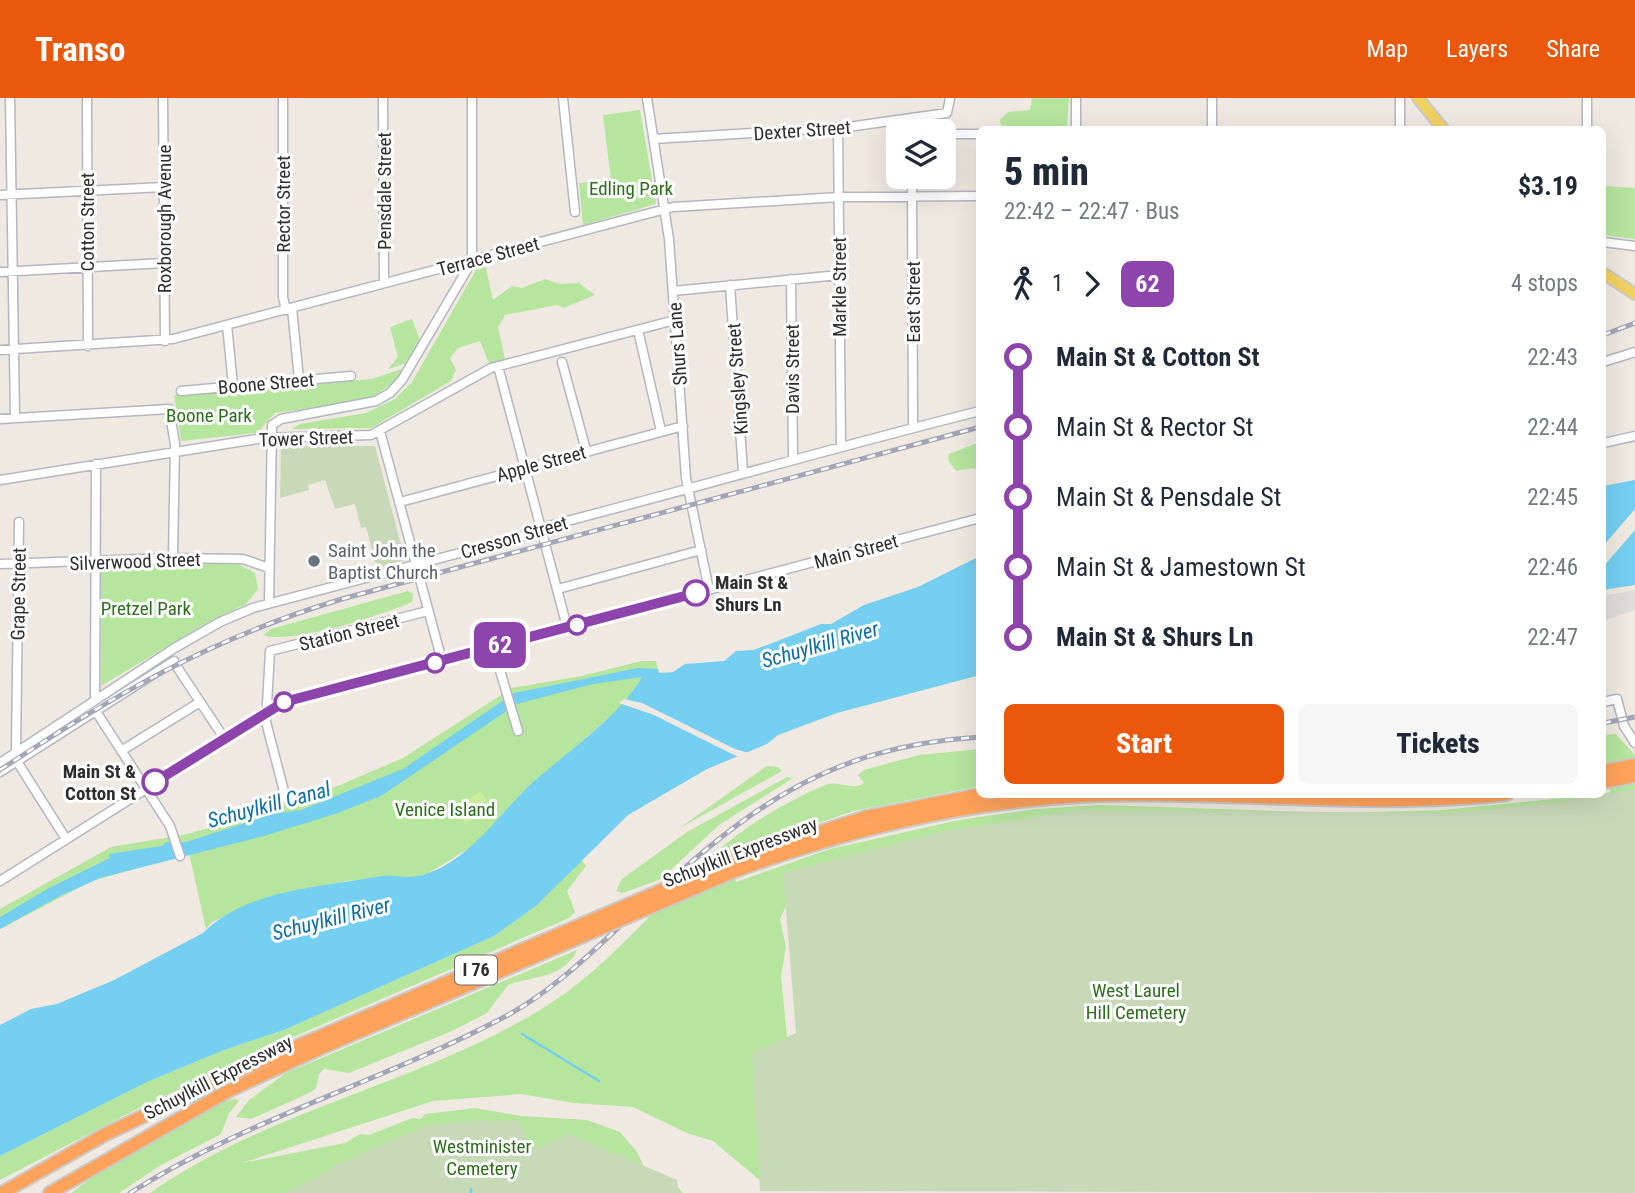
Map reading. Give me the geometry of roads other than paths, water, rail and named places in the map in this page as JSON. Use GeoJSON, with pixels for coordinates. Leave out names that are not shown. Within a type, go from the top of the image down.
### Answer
{"type":"FeatureCollection","features":[{"type":"Feature","properties":{"kind":"highway"},"geometry":{"type":"LineString","coordinates":[[1606,777],[1635,765]]}},
{"type":"Feature","properties":{"kind":"highway"},"geometry":{"type":"LineString","coordinates":[[1606,778],[1635,776]]}},
{"type":"Feature","properties":{"kind":"highway","name":"Schuylkill Expressway"},"geometry":{"type":"LineString","coordinates":[[2,1193],[128,1123],[223,1079],[733,866],[866,817],[976,795]]}},
{"type":"Feature","properties":{"kind":"highway","name":"Schuylkill Expressway"},"geometry":{"type":"LineString","coordinates":[[50,1193],[228,1091],[733,866],[874,826],[945,811],[1057,798]]}},
{"type":"Feature","properties":{"kind":"highway","name":"Schuylkill Expressway"},"geometry":{"type":"LineString","coordinates":[[1235,798],[1384,802],[1446,798]]}},
{"type":"Feature","properties":{"kind":"main road"},"geometry":{"type":"LineString","coordinates":[[1418,98],[1441,126]]}},
{"type":"Feature","properties":{"kind":"main road"},"geometry":{"type":"LineString","coordinates":[[1606,275],[1635,295]]}},
{"type":"Feature","properties":{"kind":"street"},"geometry":{"type":"LineString","coordinates":[[0,100],[12,98],[11,271],[15,417]]}},
{"type":"Feature","properties":{"kind":"street","name":"Cotton Street"},"geometry":{"type":"LineString","coordinates":[[87,98],[88,346]]}},
{"type":"Feature","properties":{"kind":"street","name":"Roxborough Avenue"},"geometry":{"type":"LineString","coordinates":[[163,98],[165,341]]}},
{"type":"Feature","properties":{"kind":"street","name":"Rector Street"},"geometry":{"type":"LineString","coordinates":[[283,98],[283,297],[289,309],[299,380]]}},
{"type":"Feature","properties":{"kind":"street","name":"Pensdale Street"},"geometry":{"type":"LineString","coordinates":[[383,98],[384,283]]}},
{"type":"Feature","properties":{"kind":"street"},"geometry":{"type":"LineString","coordinates":[[269,603],[272,425],[276,420],[368,404],[390,393],[408,371],[472,261],[472,98]]}},
{"type":"Feature","properties":{"kind":"street"},"geometry":{"type":"LineString","coordinates":[[563,98],[575,212]]}},
{"type":"Feature","properties":{"kind":"street","name":"Shurs Lane"},"geometry":{"type":"LineString","coordinates":[[647,98],[673,291],[688,489],[709,590]]}},
{"type":"Feature","properties":{"kind":"street","name":"Dexter Street"},"geometry":{"type":"LineString","coordinates":[[654,139],[838,128],[949,112],[950,98]]}},
{"type":"Feature","properties":{"kind":"street"},"geometry":{"type":"LineString","coordinates":[[1076,98],[1076,126]]}},
{"type":"Feature","properties":{"kind":"street"},"geometry":{"type":"LineString","coordinates":[[1212,98],[1212,126]]}},
{"type":"Feature","properties":{"kind":"street"},"geometry":{"type":"LineString","coordinates":[[1400,98],[1400,126]]}},
{"type":"Feature","properties":{"kind":"street"},"geometry":{"type":"LineString","coordinates":[[1587,98],[1587,126]]}},
{"type":"Feature","properties":{"kind":"street","name":"Markle Street"},"geometry":{"type":"LineString","coordinates":[[838,128],[841,446]]}},
{"type":"Feature","properties":{"kind":"street"},"geometry":{"type":"LineString","coordinates":[[956,134],[976,134]]}},
{"type":"Feature","properties":{"kind":"street"},"geometry":{"type":"LineString","coordinates":[[0,195],[164,187]]}},
{"type":"Feature","properties":{"kind":"street","name":"East Street"},"geometry":{"type":"LineString","coordinates":[[912,189],[913,428]]}},
{"type":"Feature","properties":{"kind":"street","name":"Terrace Street"},"geometry":{"type":"LineString","coordinates":[[0,350],[165,341],[664,209],[839,197],[976,196]]}},
{"type":"Feature","properties":{"kind":"street"},"geometry":{"type":"LineString","coordinates":[[1606,242],[1635,246]]}},
{"type":"Feature","properties":{"kind":"street"},"geometry":{"type":"LineString","coordinates":[[0,272],[164,263]]}},
{"type":"Feature","properties":{"kind":"street"},"geometry":{"type":"LineString","coordinates":[[673,291],[839,275]]}},
{"type":"Feature","properties":{"kind":"street","name":"Davis Street"},"geometry":{"type":"LineString","coordinates":[[791,279],[793,458]]}},
{"type":"Feature","properties":{"kind":"street","name":"Kingsley Street"},"geometry":{"type":"LineString","coordinates":[[730,285],[743,472]]}},
{"type":"Feature","properties":{"kind":"street","name":"Tower Street"},"geometry":{"type":"LineString","coordinates":[[0,480],[175,450],[272,437],[368,436],[498,366],[675,320]]}},
{"type":"Feature","properties":{"kind":"street"},"geometry":{"type":"LineString","coordinates":[[227,325],[233,386]]}},
{"type":"Feature","properties":{"kind":"street"},"geometry":{"type":"LineString","coordinates":[[638,330],[662,431]]}},
{"type":"Feature","properties":{"kind":"street"},"geometry":{"type":"LineString","coordinates":[[1606,361],[1635,352]]}},
{"type":"Feature","properties":{"kind":"street"},"geometry":{"type":"LineString","coordinates":[[562,362],[586,450]]}},
{"type":"Feature","properties":{"kind":"street"},"geometry":{"type":"LineString","coordinates":[[498,366],[568,627]]}},
{"type":"Feature","properties":{"kind":"street","name":"Boone Street"},"geometry":{"type":"LineString","coordinates":[[181,391],[351,376]]}},
{"type":"Feature","properties":{"kind":"street"},"geometry":{"type":"LineString","coordinates":[[0,419],[167,408],[172,415],[175,450],[173,558]]}},
{"type":"Feature","properties":{"kind":"street","name":"Cresson Street"},"geometry":{"type":"LineString","coordinates":[[0,772],[172,659],[220,622],[269,603],[416,565],[793,458],[976,412]]}},
{"type":"Feature","properties":{"kind":"street","name":"Apple Street"},"geometry":{"type":"LineString","coordinates":[[400,502],[683,426]]}},
{"type":"Feature","properties":{"kind":"street"},"geometry":{"type":"LineString","coordinates":[[380,431],[442,661]]}},
{"type":"Feature","properties":{"kind":"street"},"geometry":{"type":"LineString","coordinates":[[1606,442],[1635,436]]}},
{"type":"Feature","properties":{"kind":"street"},"geometry":{"type":"LineString","coordinates":[[95,696],[96,464]]}},
{"type":"Feature","properties":{"kind":"street","name":"Main Street"},"geometry":{"type":"LineString","coordinates":[[0,881],[267,711],[287,702],[976,519]]}},
{"type":"Feature","properties":{"kind":"street","name":"Grape Street"},"geometry":{"type":"LineString","coordinates":[[16,749],[19,522]]}},
{"type":"Feature","properties":{"kind":"street"},"geometry":{"type":"LineString","coordinates":[[558,589],[701,550]]}},
{"type":"Feature","properties":{"kind":"street","name":"Silverwood Street"},"geometry":{"type":"LineString","coordinates":[[0,564],[173,558],[243,559],[269,568]]}},
{"type":"Feature","properties":{"kind":"street","name":"Station Street"},"geometry":{"type":"LineString","coordinates":[[267,711],[270,650],[428,611]]}},
{"type":"Feature","properties":{"kind":"street"},"geometry":{"type":"LineString","coordinates":[[493,647],[518,731]]}},
{"type":"Feature","properties":{"kind":"street"},"geometry":{"type":"LineString","coordinates":[[172,659],[224,738]]}},
{"type":"Feature","properties":{"kind":"street","name":"Cresson Street"},"geometry":{"type":"LineString","coordinates":[[0,763],[172,659]]}},
{"type":"Feature","properties":{"kind":"street"},"geometry":{"type":"LineString","coordinates":[[1606,701],[1617,699],[1621,719],[1635,743]]}},
{"type":"Feature","properties":{"kind":"street"},"geometry":{"type":"LineString","coordinates":[[121,751],[200,702]]}},
{"type":"Feature","properties":{"kind":"street"},"geometry":{"type":"LineString","coordinates":[[267,711],[267,725],[286,799]]}},
{"type":"Feature","properties":{"kind":"street"},"geometry":{"type":"LineString","coordinates":[[97,713],[176,840],[180,856]]}},
{"type":"Feature","properties":{"kind":"street"},"geometry":{"type":"LineString","coordinates":[[19,765],[66,839]]}},
{"type":"Feature","properties":{"kind":"water"},"geometry":{"type":"Polygon","coordinates":[[[1635,480],[1635,585],[1606,590],[1606,485],[1635,480]]]}},
{"type":"Feature","properties":{"kind":"water","name":"Schuylkill River"},"geometry":{"type":"Polygon","coordinates":[[[976,558],[976,676],[837,713],[778,735],[767,744],[707,769],[628,815],[536,906],[494,936],[284,1030],[224,1050],[147,1082],[0,1156],[0,1025],[31,1009],[57,1004],[114,980],[203,933],[221,918],[241,907],[263,899],[311,887],[382,876],[423,875],[441,868],[472,846],[526,789],[609,717],[642,677],[593,684],[517,704],[381,796],[338,813],[264,836],[100,878],[58,897],[0,929],[0,917],[49,888],[110,858],[109,854],[162,846],[166,842],[186,842],[273,814],[301,810],[403,769],[514,693],[638,668],[658,669],[659,673],[673,672],[685,664],[724,661],[736,651],[754,650],[821,624],[831,624],[864,605],[918,587],[976,558]]]}},
{"type":"Feature","properties":{"kind":"waterway"},"geometry":{"type":"LineString","coordinates":[[522,1034],[599,1081]]}},
{"type":"Feature","properties":{"kind":"railway"},"geometry":{"type":"LineString","coordinates":[[1606,334],[1635,323]]}},
{"type":"Feature","properties":{"kind":"railway"},"geometry":{"type":"LineString","coordinates":[[0,770],[83,717],[164,671],[248,632],[294,615],[342,599],[976,428]]}},
{"type":"Feature","properties":{"kind":"railway"},"geometry":{"type":"LineString","coordinates":[[1606,722],[1635,717]]}},
{"type":"Feature","properties":{"kind":"railway"},"geometry":{"type":"LineString","coordinates":[[130,1193],[222,1143],[461,1039],[525,1005],[572,969],[710,846],[788,792],[829,771],[874,755],[924,743],[976,737]]}},
{"type":"Feature","properties":{"kind":"place","name":"Saint John the Baptist Church"},"geometry":{"type":"Point","coordinates":[314,561]}},
{"type":"Feature","properties":{"kind":"place","name":"Main St & Shurs Ln"},"geometry":{"type":"Point","coordinates":[696,593]}},
{"type":"Feature","properties":{"kind":"place","name":"Main St & Cotton St"},"geometry":{"type":"Point","coordinates":[155,782]}},
{"type":"Feature","properties":{"kind":"park label","name":"Edling Park"},"geometry":{"type":"Point","coordinates":[631,188]}},
{"type":"Feature","properties":{"kind":"park label","name":"Boone Park"},"geometry":{"type":"Point","coordinates":[209,415]}},
{"type":"Feature","properties":{"kind":"park label","name":"Pretzel Park"},"geometry":{"type":"Point","coordinates":[146,608]}},
{"type":"Feature","properties":{"kind":"park label","name":"Venice Island"},"geometry":{"type":"Point","coordinates":[445,809]}},
{"type":"Feature","properties":{"kind":"park label","name":"West Laurel Hill Cemetery"},"geometry":{"type":"Point","coordinates":[1136,1001]}},
{"type":"Feature","properties":{"kind":"park label","name":"Westminister Cemetery"},"geometry":{"type":"Point","coordinates":[482,1157]}},
{"type":"Feature","properties":{"kind":"water label","name":"Schuylkill Canal"},"geometry":{"type":"Point","coordinates":[269,805]}}]}
